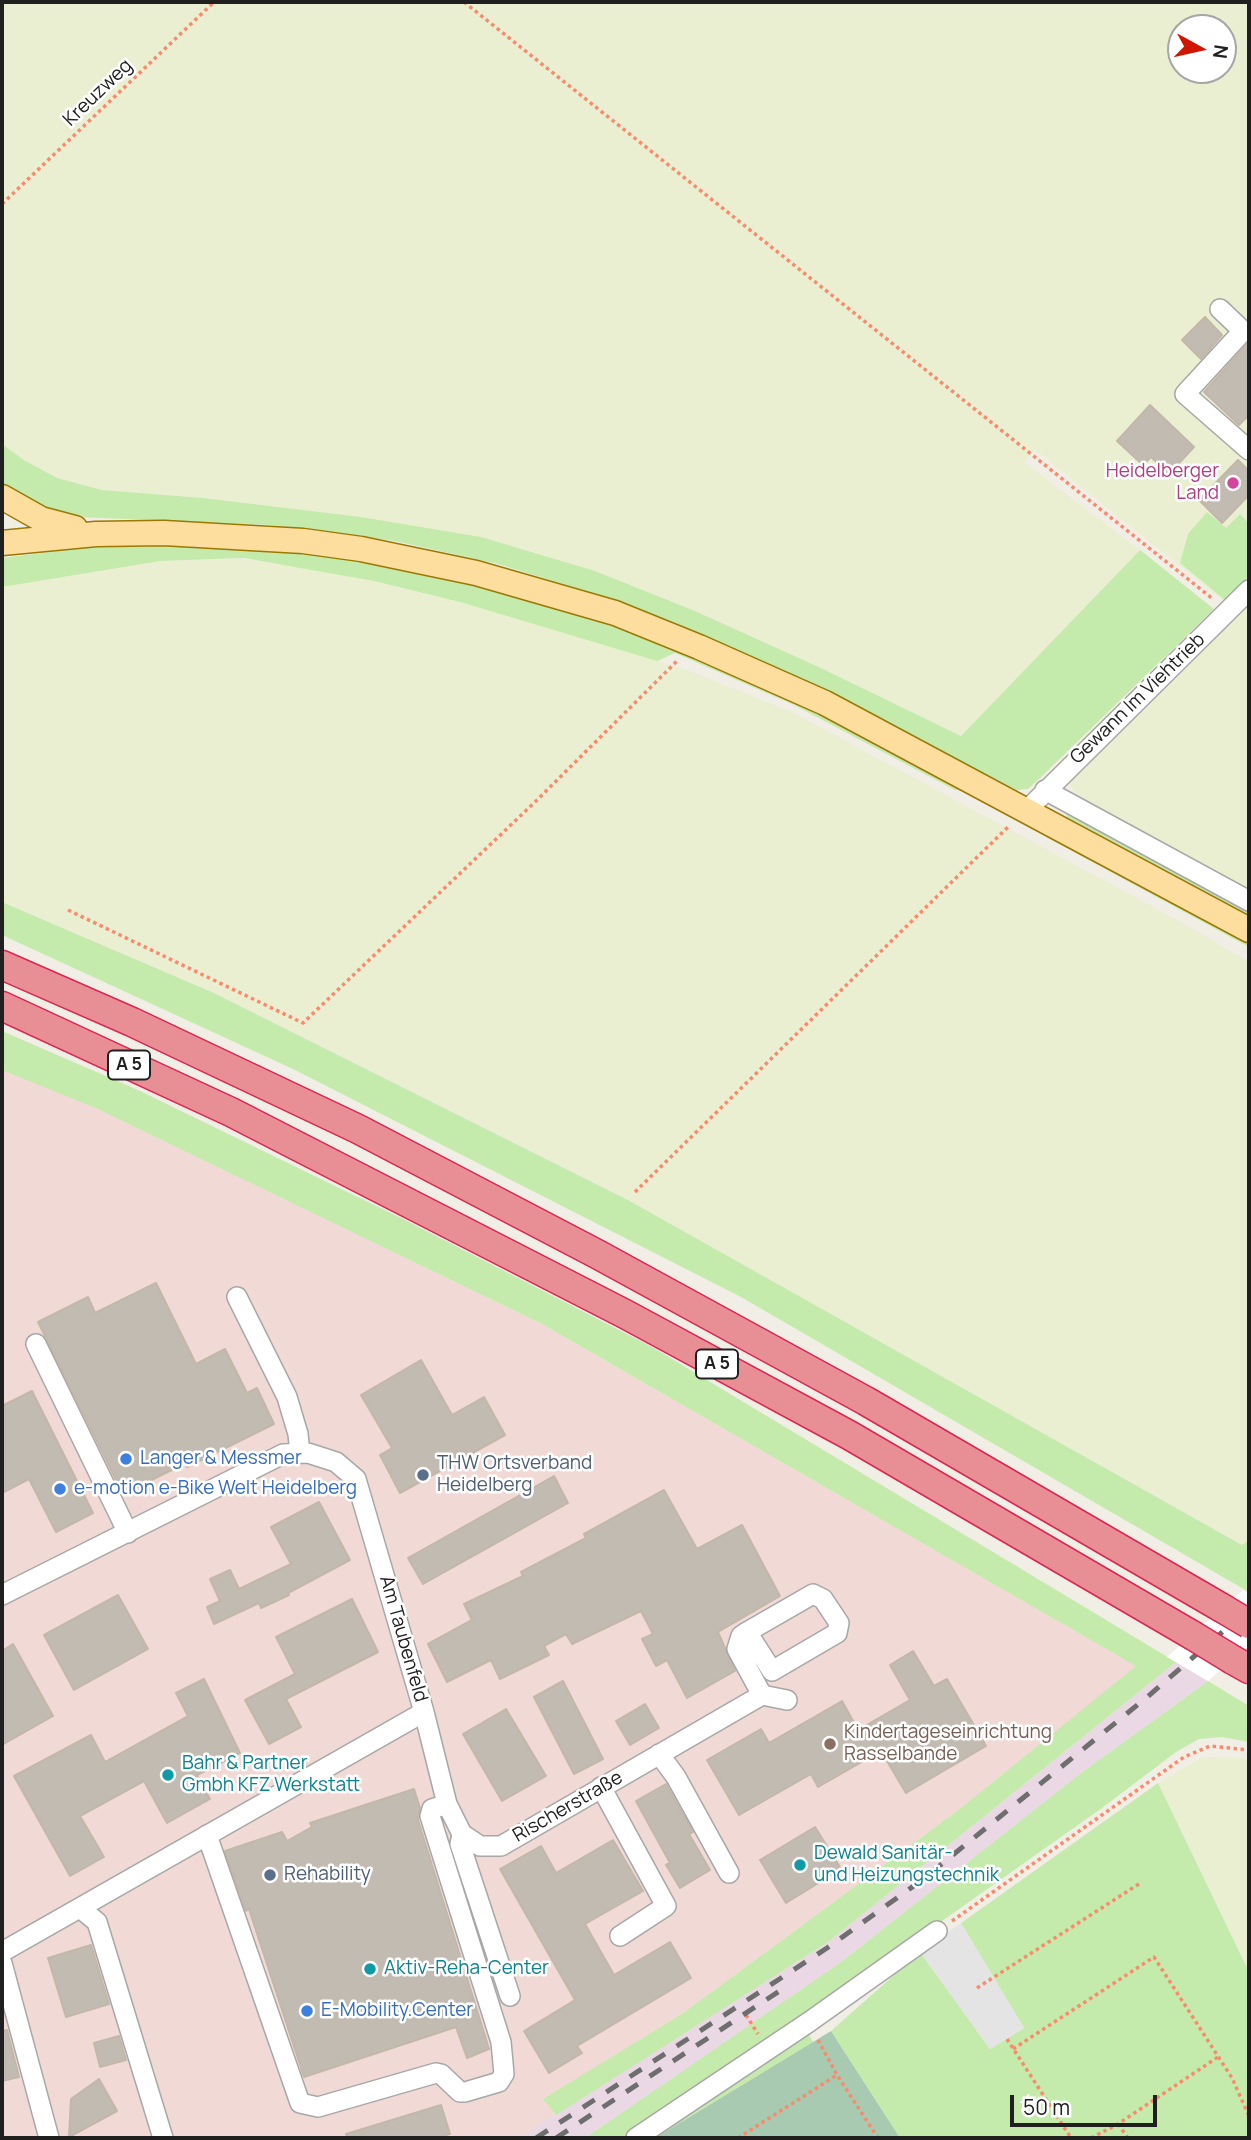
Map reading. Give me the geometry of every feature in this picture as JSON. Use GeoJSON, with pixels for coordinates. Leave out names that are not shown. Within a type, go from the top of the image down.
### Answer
{"type":"FeatureCollection","features":[{"type":"Feature","properties":{"kind":"highway","name":"A 5"},"geometry":{"type":"LineString","coordinates":[[2,965],[144,1028],[358,1129],[585,1248],[866,1401],[1249,1624]]}},
{"type":"Feature","properties":{"kind":"highway","name":"A 5"},"geometry":{"type":"LineString","coordinates":[[2,1006],[243,1118],[625,1314],[849,1435],[1241,1664]]}},
{"type":"Feature","properties":{"kind":"main road"},"geometry":{"type":"LineString","coordinates":[[2,497],[41,519],[96,534]]}},
{"type":"Feature","properties":{"kind":"main road"},"geometry":{"type":"LineString","coordinates":[[2,543],[96,534],[164,533],[303,541],[373,551],[476,573],[615,613],[825,703],[1249,930]]}},
{"type":"Feature","properties":{"kind":"street"},"geometry":{"type":"LineString","coordinates":[[1220,309],[1243,331],[1185,394],[1249,450]]}},
{"type":"Feature","properties":{"kind":"street","name":"Gewann Im Viehtrieb"},"geometry":{"type":"LineString","coordinates":[[1027,810],[1249,590]]}},
{"type":"Feature","properties":{"kind":"street"},"geometry":{"type":"LineString","coordinates":[[1045,790],[1249,901]]}},
{"type":"Feature","properties":{"kind":"street"},"geometry":{"type":"LineString","coordinates":[[237,1297],[288,1397],[300,1453]]}},
{"type":"Feature","properties":{"kind":"street"},"geometry":{"type":"LineString","coordinates":[[36,1344],[128,1532]]}},
{"type":"Feature","properties":{"kind":"street","name":"Am Taubenfeld"},"geometry":{"type":"LineString","coordinates":[[2,1952],[424,1712],[356,1479],[336,1462],[308,1453],[284,1454],[4,1590]]}},
{"type":"Feature","properties":{"kind":"street"},"geometry":{"type":"LineString","coordinates":[[747,1632],[772,1671],[837,1633],[839,1623],[823,1599],[813,1594],[747,1632],[741,1636],[737,1649],[762,1695],[787,1700]]}},
{"type":"Feature","properties":{"kind":"street","name":"Rischerstraße"},"geometry":{"type":"LineString","coordinates":[[462,1833],[480,1846],[501,1846],[762,1695]]}},
{"type":"Feature","properties":{"kind":"street"},"geometry":{"type":"LineString","coordinates":[[424,1712],[447,1804],[462,1833],[460,1844],[510,1996]]}},
{"type":"Feature","properties":{"kind":"street"},"geometry":{"type":"LineString","coordinates":[[659,1754],[676,1777],[729,1873]]}},
{"type":"Feature","properties":{"kind":"street"},"geometry":{"type":"LineString","coordinates":[[601,1787],[666,1906],[620,1937]]}},
{"type":"Feature","properties":{"kind":"street"},"geometry":{"type":"LineString","coordinates":[[207,1836],[300,2103],[318,2106],[436,2073],[441,2074],[460,2092],[465,2092],[499,2082],[504,2074],[501,2042],[430,1816],[432,1809],[447,1804]]}},
{"type":"Feature","properties":{"kind":"street"},"geometry":{"type":"LineString","coordinates":[[80,1908],[97,1922],[163,2138]]}},
{"type":"Feature","properties":{"kind":"street"},"geometry":{"type":"LineString","coordinates":[[636,2138],[809,2022],[937,1931]]}},
{"type":"Feature","properties":{"kind":"street"},"geometry":{"type":"LineString","coordinates":[[2,1963],[49,2138]]}},
{"type":"Feature","properties":{"kind":"path","name":"Kreuzweg"},"geometry":{"type":"LineString","coordinates":[[2,204],[214,2]]}},
{"type":"Feature","properties":{"kind":"path"},"geometry":{"type":"LineString","coordinates":[[464,2],[1228,611]]}},
{"type":"Feature","properties":{"kind":"path"},"geometry":{"type":"LineString","coordinates":[[68,910],[303,1023],[536,801],[680,657]]}},
{"type":"Feature","properties":{"kind":"path"},"geometry":{"type":"LineString","coordinates":[[635,1192],[1027,810]]}},
{"type":"Feature","properties":{"kind":"path"},"geometry":{"type":"LineString","coordinates":[[937,1931],[1184,1757],[1210,1746],[1249,1750]]}},
{"type":"Feature","properties":{"kind":"path"},"geometry":{"type":"LineString","coordinates":[[977,1988],[1142,1882]]}},
{"type":"Feature","properties":{"kind":"path"},"geometry":{"type":"LineString","coordinates":[[1013,2049],[1154,1957],[1232,2078],[1249,2116]]}},
{"type":"Feature","properties":{"kind":"path"},"geometry":{"type":"LineString","coordinates":[[746,2015],[759,2036]]}},
{"type":"Feature","properties":{"kind":"path"},"geometry":{"type":"LineString","coordinates":[[809,2022],[837,2076],[878,2138]]}},
{"type":"Feature","properties":{"kind":"path"},"geometry":{"type":"LineString","coordinates":[[1007,2039],[1071,2138]]}},
{"type":"Feature","properties":{"kind":"path"},"geometry":{"type":"LineString","coordinates":[[1091,2138],[1118,2124],[1218,2057]]}},
{"type":"Feature","properties":{"kind":"path"},"geometry":{"type":"LineString","coordinates":[[738,2138],[837,2076]]}},
{"type":"Feature","properties":{"kind":"path"},"geometry":{"type":"LineString","coordinates":[[1118,2124],[1128,2138]]}},
{"type":"Feature","properties":{"kind":"shaded area"},"geometry":{"type":"Polygon","coordinates":[[[2,1061],[542,1324],[1137,1666],[957,1811],[683,2013],[544,2099],[556,2115],[518,2138],[2,2138],[2,1061]]]}},
{"type":"Feature","properties":{"kind":"shaded area"},"geometry":{"type":"Polygon","coordinates":[[[1176,1662],[1208,1681],[1081,1773],[841,1962],[585,2138],[518,2138],[828,1942],[1176,1662]]]}},
{"type":"Feature","properties":{"kind":"shaded area"},"geometry":{"type":"Polygon","coordinates":[[[961,1923],[1024,2028],[990,2049],[920,1952],[961,1923]]]}},
{"type":"Feature","properties":{"kind":"green space"},"geometry":{"type":"Polygon","coordinates":[[[2,2],[1249,2],[1249,579],[1226,603],[1035,450],[1024,462],[1140,550],[961,736],[695,611],[361,517],[203,498],[102,490],[57,478],[2,444],[2,2]]]}},
{"type":"Feature","properties":{"kind":"green space"},"geometry":{"type":"Polygon","coordinates":[[[2,444],[57,478],[102,490],[203,498],[361,517],[481,537],[595,571],[695,611],[961,736],[1140,550],[1214,609],[1040,778],[1028,789],[1017,790],[792,678],[628,604],[498,564],[395,541],[270,525],[76,517],[45,510],[17,497],[2,485],[2,444]]]}},
{"type":"Feature","properties":{"kind":"green space"},"geometry":{"type":"Polygon","coordinates":[[[1207,512],[1226,528],[1240,514],[1249,524],[1249,576],[1225,600],[1180,563],[1188,534],[1207,512]]]}},
{"type":"Feature","properties":{"kind":"green space"},"geometry":{"type":"Polygon","coordinates":[[[169,542],[250,545],[420,566],[658,639],[845,724],[965,791],[955,790],[794,705],[675,653],[657,661],[460,602],[374,581],[244,558],[160,561],[2,587],[2,558],[91,547],[169,542]]]}},
{"type":"Feature","properties":{"kind":"green space"},"geometry":{"type":"Polygon","coordinates":[[[243,559],[334,572],[460,602],[685,669],[794,713],[1185,924],[1249,962],[1249,1540],[1242,1545],[628,1200],[214,993],[2,902],[2,587],[157,561],[243,559]]]}},
{"type":"Feature","properties":{"kind":"green space"},"geometry":{"type":"Polygon","coordinates":[[[1249,598],[1249,894],[1079,799],[1069,783],[1069,775],[1249,598]]]}},
{"type":"Feature","properties":{"kind":"green space"},"geometry":{"type":"Polygon","coordinates":[[[1065,807],[1249,907],[1249,915],[1067,817],[1065,807]]]}},
{"type":"Feature","properties":{"kind":"green space"},"geometry":{"type":"Polygon","coordinates":[[[1032,821],[1249,937],[1249,947],[1046,837],[1032,821]]]}},
{"type":"Feature","properties":{"kind":"green space"},"geometry":{"type":"Polygon","coordinates":[[[2,902],[214,993],[628,1200],[1242,1545],[1249,1540],[1249,1589],[1247,1591],[741,1297],[293,1069],[2,935],[2,902]]]}},
{"type":"Feature","properties":{"kind":"green space"},"geometry":{"type":"Polygon","coordinates":[[[2,1031],[138,1090],[403,1219],[652,1347],[1176,1662],[828,1942],[556,2115],[543,2099],[683,2013],[957,1811],[1136,1666],[542,1324],[98,1109],[2,1070],[2,1031]]]}},
{"type":"Feature","properties":{"kind":"green space"},"geometry":{"type":"Polygon","coordinates":[[[1208,1681],[1249,1706],[1249,1742],[1222,1737],[1199,1739],[1176,1752],[1102,1808],[802,2020],[813,2042],[655,2138],[585,2138],[841,1962],[1081,1773],[1208,1681]]]}},
{"type":"Feature","properties":{"kind":"green space"},"geometry":{"type":"Polygon","coordinates":[[[1202,1757],[1245,1758],[1249,1761],[1249,1972],[1158,1783],[1202,1757]]]}},
{"type":"Feature","properties":{"kind":"green space"},"geometry":{"type":"Polygon","coordinates":[[[1158,1783],[1249,1972],[1249,2138],[900,2138],[831,2031],[920,1952],[990,2049],[1024,2028],[961,1923],[1158,1783]]]}},
{"type":"Feature","properties":{"kind":"green space"},"geometry":{"type":"Polygon","coordinates":[[[831,2031],[900,2138],[655,2138],[813,2042],[831,2031]]]}},
{"type":"Feature","properties":{"kind":"pier"},"geometry":{"type":"Polygon","coordinates":[[[1243,1590],[1249,1594],[1249,1646],[1208,1681],[1167,1657],[1243,1590]]]}},
{"type":"Feature","properties":{"kind":"building"},"geometry":{"type":"Polygon","coordinates":[[[1205,317],[1222,335],[1201,359],[1182,340],[1205,317]]]}},
{"type":"Feature","properties":{"kind":"building"},"geometry":{"type":"Polygon","coordinates":[[[1249,342],[1249,415],[1239,425],[1204,392],[1249,342]]]}},
{"type":"Feature","properties":{"kind":"building"},"geometry":{"type":"Polygon","coordinates":[[[1150,405],[1194,447],[1169,474],[1151,457],[1143,465],[1117,441],[1150,405]]]}},
{"type":"Feature","properties":{"kind":"building","name":"Heidelberger Land"},"geometry":{"type":"Polygon","coordinates":[[[1238,460],[1249,471],[1249,495],[1222,523],[1199,500],[1238,460]]]}},
{"type":"Feature","properties":{"kind":"building"},"geometry":{"type":"Polygon","coordinates":[[[156,1283],[196,1364],[225,1349],[247,1393],[257,1388],[274,1424],[187,1467],[186,1463],[123,1494],[38,1322],[88,1297],[95,1313],[156,1283]]]}},
{"type":"Feature","properties":{"kind":"building"},"geometry":{"type":"Polygon","coordinates":[[[421,1360],[452,1415],[484,1397],[505,1435],[400,1493],[380,1455],[392,1448],[361,1395],[421,1360]]]}},
{"type":"Feature","properties":{"kind":"building"},"geometry":{"type":"Polygon","coordinates":[[[32,1391],[93,1513],[56,1532],[29,1479],[2,1493],[2,1406],[32,1391]]]}},
{"type":"Feature","properties":{"kind":"building"},"geometry":{"type":"Polygon","coordinates":[[[554,1476],[568,1503],[423,1584],[408,1558],[554,1476]]]}},
{"type":"Feature","properties":{"kind":"building"},"geometry":{"type":"Polygon","coordinates":[[[664,1490],[697,1549],[742,1525],[780,1596],[718,1632],[735,1671],[687,1698],[667,1660],[656,1666],[642,1639],[653,1634],[641,1611],[572,1644],[566,1634],[544,1646],[549,1655],[500,1679],[491,1660],[447,1682],[428,1644],[472,1620],[464,1604],[523,1576],[521,1572],[586,1538],[584,1534],[664,1490]]]}},
{"type":"Feature","properties":{"kind":"building"},"geometry":{"type":"Polygon","coordinates":[[[319,1502],[350,1560],[288,1593],[289,1595],[261,1608],[259,1603],[214,1624],[207,1607],[220,1601],[210,1579],[230,1570],[239,1589],[291,1564],[271,1527],[319,1502]]]}},
{"type":"Feature","properties":{"kind":"building"},"geometry":{"type":"Polygon","coordinates":[[[118,1595],[148,1649],[74,1690],[44,1635],[118,1595]]]}},
{"type":"Feature","properties":{"kind":"building"},"geometry":{"type":"Polygon","coordinates":[[[352,1599],[378,1652],[286,1699],[301,1727],[269,1744],[245,1700],[295,1674],[276,1637],[352,1599]]]}},
{"type":"Feature","properties":{"kind":"building"},"geometry":{"type":"Polygon","coordinates":[[[13,1644],[53,1716],[2,1745],[2,1651],[13,1644]]]}},
{"type":"Feature","properties":{"kind":"building"},"geometry":{"type":"Polygon","coordinates":[[[913,1651],[934,1686],[947,1679],[986,1746],[906,1793],[881,1751],[818,1787],[811,1774],[739,1815],[707,1760],[761,1729],[769,1743],[842,1701],[858,1730],[910,1700],[890,1665],[913,1651]]]}},
{"type":"Feature","properties":{"kind":"building"},"geometry":{"type":"Polygon","coordinates":[[[204,1679],[240,1753],[197,1775],[210,1799],[167,1823],[144,1781],[80,1816],[104,1857],[70,1876],[14,1776],[91,1735],[105,1762],[188,1716],[176,1693],[204,1679]]]}},
{"type":"Feature","properties":{"kind":"building"},"geometry":{"type":"Polygon","coordinates":[[[563,1681],[603,1759],[574,1774],[534,1697],[563,1681]]]}},
{"type":"Feature","properties":{"kind":"building"},"geometry":{"type":"Polygon","coordinates":[[[645,1704],[659,1728],[630,1745],[616,1721],[645,1704]]]}},
{"type":"Feature","properties":{"kind":"building"},"geometry":{"type":"Polygon","coordinates":[[[506,1709],[546,1776],[502,1801],[463,1734],[506,1709]]]}},
{"type":"Feature","properties":{"kind":"building"},"geometry":{"type":"Polygon","coordinates":[[[666,1784],[693,1832],[689,1834],[710,1870],[680,1888],[666,1865],[670,1863],[636,1801],[666,1784]]]}},
{"type":"Feature","properties":{"kind":"building","name":"Aktiv-Reha-Center"},"geometry":{"type":"Polygon","coordinates":[[[414,1789],[420,1808],[418,1820],[489,2049],[467,2058],[456,2027],[304,2077],[249,1909],[246,1911],[225,1851],[282,1832],[287,1841],[312,1827],[310,1823],[414,1789]]]}},
{"type":"Feature","properties":{"kind":"building","name":"Dewald Sanitär- und Heizungstechnik"},"geometry":{"type":"Polygon","coordinates":[[[815,1827],[841,1869],[786,1903],[760,1860],[815,1827]]]}},
{"type":"Feature","properties":{"kind":"building"},"geometry":{"type":"Polygon","coordinates":[[[613,1840],[643,1891],[585,1924],[614,1975],[670,1942],[691,1978],[577,2046],[582,2053],[549,2073],[524,2031],[575,2000],[500,1869],[541,1846],[556,1873],[613,1840]]]}},
{"type":"Feature","properties":{"kind":"building"},"geometry":{"type":"Polygon","coordinates":[[[91,1945],[109,2004],[66,2017],[48,1958],[91,1945]]]}},
{"type":"Feature","properties":{"kind":"building"},"geometry":{"type":"Polygon","coordinates":[[[7,2030],[19,2077],[2,2081],[2,2031],[7,2030]]]}},
{"type":"Feature","properties":{"kind":"building"},"geometry":{"type":"Polygon","coordinates":[[[119,2036],[126,2060],[100,2067],[94,2043],[119,2036]]]}},
{"type":"Feature","properties":{"kind":"building"},"geometry":{"type":"Polygon","coordinates":[[[99,2079],[117,2111],[69,2137],[71,2099],[99,2079]]]}},
{"type":"Feature","properties":{"kind":"building"},"geometry":{"type":"Polygon","coordinates":[[[441,2105],[450,2134],[434,2138],[347,2138],[346,2134],[441,2105]]]}},
{"type":"Feature","properties":{"kind":"railway"},"geometry":{"type":"LineString","coordinates":[[536,2138],[827,1948],[922,1880],[1146,1698],[1249,1609]]}},
{"type":"Feature","properties":{"kind":"railway"},"geometry":{"type":"LineString","coordinates":[[556,2138],[781,1990]]}},
{"type":"Feature","properties":{"kind":"place","name":"Heidelberger Land"},"geometry":{"type":"Point","coordinates":[1233,483]}},
{"type":"Feature","properties":{"kind":"place","name":"Langer & Messmer"},"geometry":{"type":"Point","coordinates":[126,1459]}},
{"type":"Feature","properties":{"kind":"place","name":"THW Ortsverband Heidelberg"},"geometry":{"type":"Point","coordinates":[423,1475]}},
{"type":"Feature","properties":{"kind":"place","name":"e-motion e-Bike Welt Heidelberg"},"geometry":{"type":"Point","coordinates":[60,1489]}},
{"type":"Feature","properties":{"kind":"place","name":"Kindertageseinrichtung Rasselbande"},"geometry":{"type":"Point","coordinates":[830,1744]}},
{"type":"Feature","properties":{"kind":"place","name":"Bahr & Partner Gmbh KFZ Werkstatt"},"geometry":{"type":"Point","coordinates":[168,1775]}},
{"type":"Feature","properties":{"kind":"place","name":"Dewald Sanitär- und Heizungstechnik"},"geometry":{"type":"Point","coordinates":[800,1865]}},
{"type":"Feature","properties":{"kind":"place","name":"Rehability"},"geometry":{"type":"Point","coordinates":[270,1875]}},
{"type":"Feature","properties":{"kind":"place","name":"Aktiv-Reha-Center"},"geometry":{"type":"Point","coordinates":[370,1969]}},
{"type":"Feature","properties":{"kind":"place","name":"E-Mobility.Center"},"geometry":{"type":"Point","coordinates":[307,2011]}}]}
